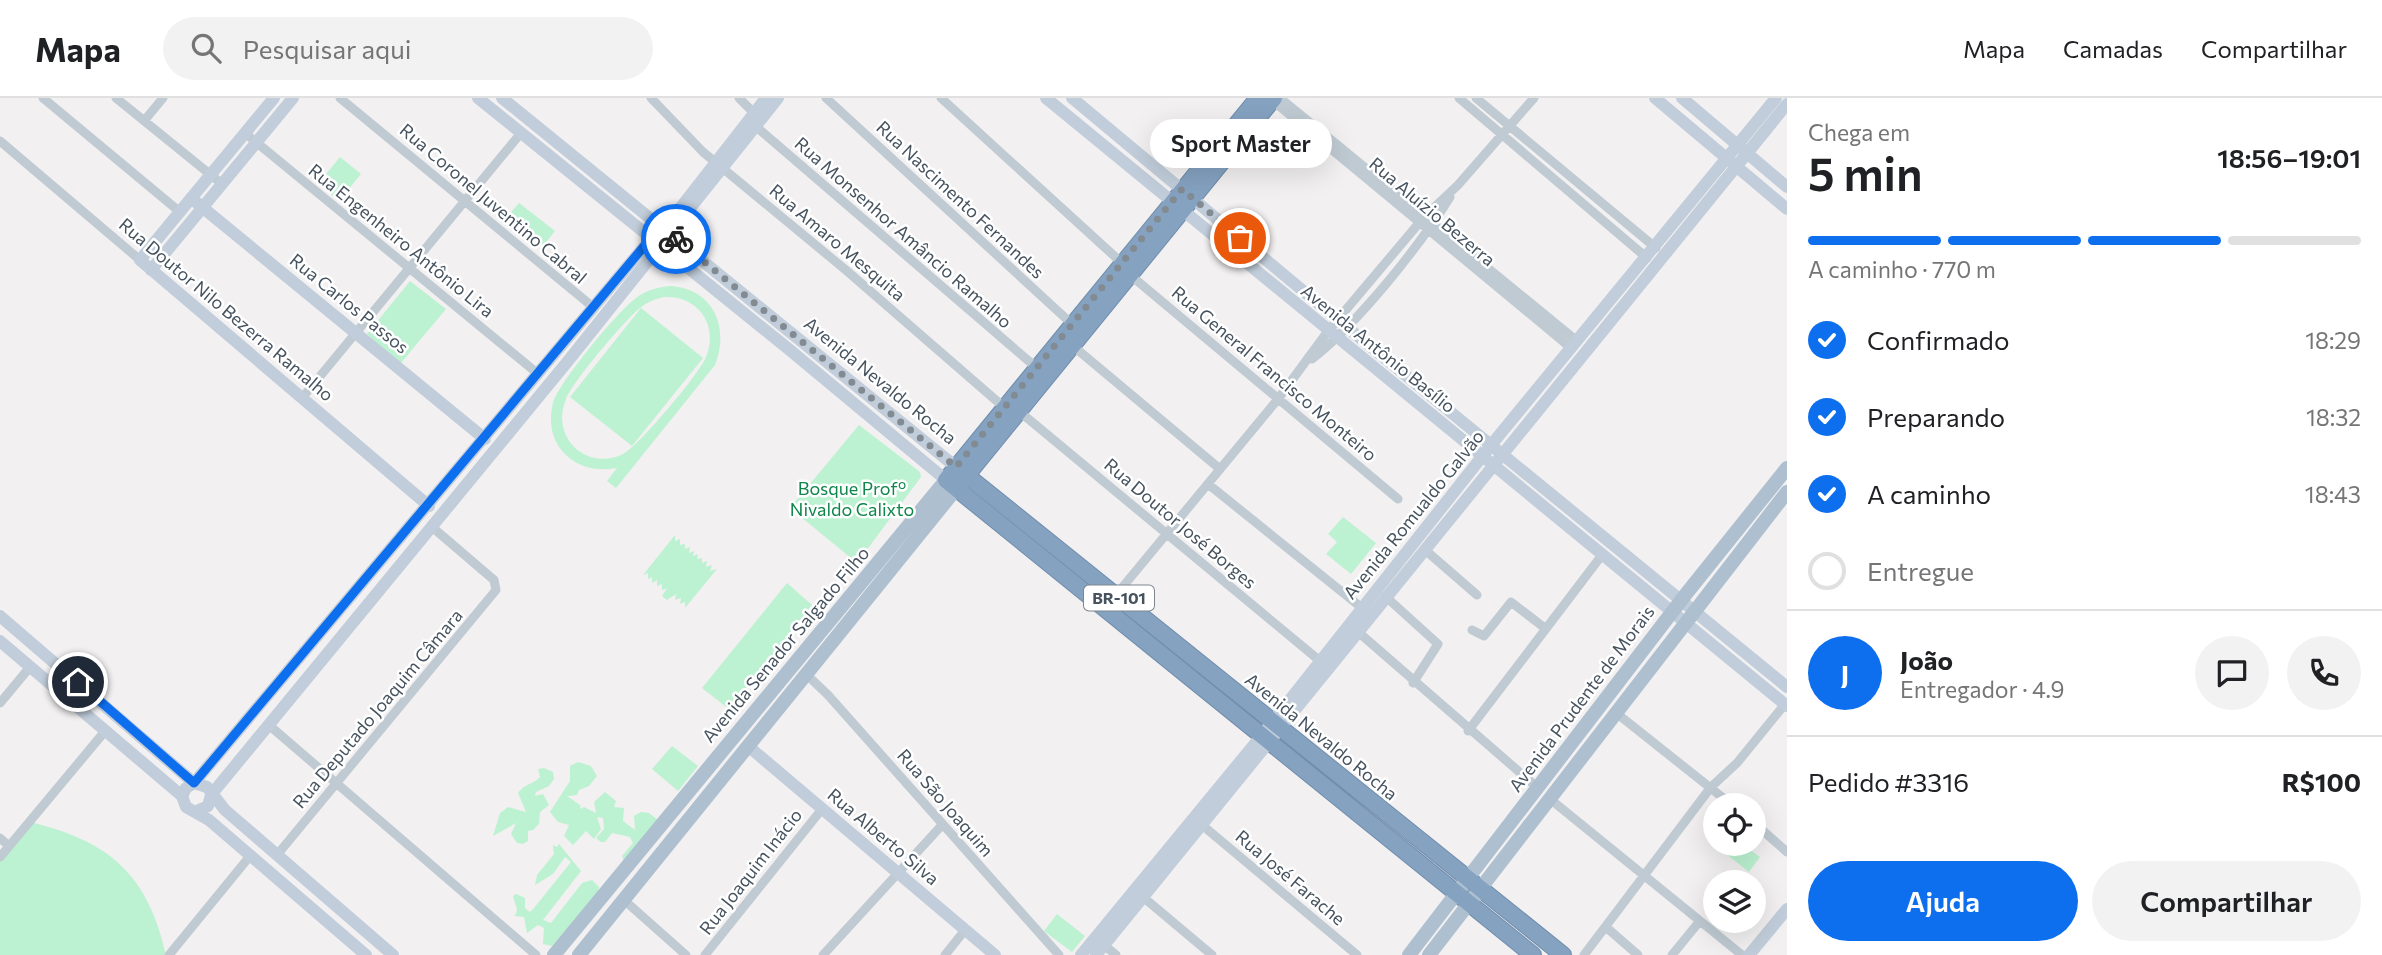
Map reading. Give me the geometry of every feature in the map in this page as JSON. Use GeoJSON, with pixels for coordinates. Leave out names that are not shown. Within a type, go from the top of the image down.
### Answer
{"type":"FeatureCollection","features":[{"type":"Feature","properties":{"kind":"highway","name":"Avenida Senador Salgado Filho"},"geometry":{"type":"LineString","coordinates":[[951,485],[1013,410],[1073,346],[1126,269],[1187,193],[1271,98]]}},
{"type":"Feature","properties":{"kind":"highway","name":"Avenida Senador Salgado Filho"},"geometry":{"type":"LineString","coordinates":[[1013,410],[1038,369],[1073,325],[1126,269]]}},
{"type":"Feature","properties":{"kind":"highway","name":"Avenida Nevaldo Rocha"},"geometry":{"type":"LineString","coordinates":[[961,471],[1116,595],[1271,733],[1533,955]]}},
{"type":"Feature","properties":{"kind":"highway","name":"Avenida Nevaldo Rocha"},"geometry":{"type":"LineString","coordinates":[[951,485],[1271,733],[1475,884],[1563,955]]}},
{"type":"Feature","properties":{"kind":"main road"},"geometry":{"type":"LineString","coordinates":[[151,270],[293,98]]}},
{"type":"Feature","properties":{"kind":"main road","name":"Avenida Nevaldo Rocha"},"geometry":{"type":"LineString","coordinates":[[478,98],[951,485]]}},
{"type":"Feature","properties":{"kind":"main road","name":"Avenida Nevaldo Rocha"},"geometry":{"type":"LineString","coordinates":[[502,98],[961,471]]}},
{"type":"Feature","properties":{"kind":"main road"},"geometry":{"type":"LineString","coordinates":[[183,796],[186,788],[194,783],[447,485],[593,307],[667,232],[754,119],[766,98]]}},
{"type":"Feature","properties":{"kind":"main road"},"geometry":{"type":"LineString","coordinates":[[754,119],[778,98]]}},
{"type":"Feature","properties":{"kind":"main road","name":"Avenida Antônio Basílio"},"geometry":{"type":"LineString","coordinates":[[1046,98],[1602,555],[1787,687]]}},
{"type":"Feature","properties":{"kind":"main road","name":"Avenida Antônio Basílio"},"geometry":{"type":"LineString","coordinates":[[1072,98],[1342,324],[1497,448],[1676,608]]}},
{"type":"Feature","properties":{"kind":"main road"},"geometry":{"type":"LineString","coordinates":[[1655,98],[1787,209]]}},
{"type":"Feature","properties":{"kind":"main road"},"geometry":{"type":"LineString","coordinates":[[1682,98],[1787,187]]}},
{"type":"Feature","properties":{"kind":"main road","name":"Avenida Romualdo Galvão"},"geometry":{"type":"LineString","coordinates":[[1497,448],[1731,163],[1737,145],[1776,98]]}},
{"type":"Feature","properties":{"kind":"main road"},"geometry":{"type":"LineString","coordinates":[[140,260],[271,99]]}},
{"type":"Feature","properties":{"kind":"main road","name":"Avenida Romualdo Galvão"},"geometry":{"type":"LineString","coordinates":[[1081,955],[1424,549],[1574,345],[1651,253],[1731,163],[1747,153],[1787,104]]}},
{"type":"Feature","properties":{"kind":"main road","name":"Rua Carlos Passos"},"geometry":{"type":"LineString","coordinates":[[191,198],[485,439]]}},
{"type":"Feature","properties":{"kind":"main road"},"geometry":{"type":"LineString","coordinates":[[219,803],[221,784],[568,361],[656,242]]}},
{"type":"Feature","properties":{"kind":"main road","name":"Rua Doutor Nilo Bezerra Ramalho"},"geometry":{"type":"LineString","coordinates":[[140,260],[429,506]]}},
{"type":"Feature","properties":{"kind":"main road"},"geometry":{"type":"LineString","coordinates":[[1266,279],[1296,285]]}},
{"type":"Feature","properties":{"kind":"main road"},"geometry":{"type":"LineString","coordinates":[[557,349],[568,361]]}},
{"type":"Feature","properties":{"kind":"main road"},"geometry":{"type":"LineString","coordinates":[[546,362],[555,375]]}},
{"type":"Feature","properties":{"kind":"main road"},"geometry":{"type":"LineString","coordinates":[[1429,394],[1432,414]]}},
{"type":"Feature","properties":{"kind":"main road","name":"Avenida Romualdo Galvão"},"geometry":{"type":"LineString","coordinates":[[1100,950],[1202,825],[1271,733],[1320,661],[1487,461]]}},
{"type":"Feature","properties":{"kind":"main road","name":"Avenida Prudente de Morais"},"geometry":{"type":"LineString","coordinates":[[1429,955],[1539,789],[1676,608],[1787,468]]}},
{"type":"Feature","properties":{"kind":"main road"},"geometry":{"type":"LineString","coordinates":[[447,485],[457,496]]}},
{"type":"Feature","properties":{"kind":"main road","name":"Avenida Senador Salgado Filho"},"geometry":{"type":"LineString","coordinates":[[554,955],[853,606],[951,485]]}},
{"type":"Feature","properties":{"kind":"main road","name":"Avenida Prudente de Morais"},"geometry":{"type":"LineString","coordinates":[[1475,884],[1550,799],[1787,492]]}},
{"type":"Feature","properties":{"kind":"main road","name":"Avenida Senador Salgado Filho"},"geometry":{"type":"LineString","coordinates":[[579,955],[806,674],[853,606]]}},
{"type":"Feature","properties":{"kind":"main road"},"geometry":{"type":"LineString","coordinates":[[0,616],[194,783],[203,785],[277,855],[393,955]]}},
{"type":"Feature","properties":{"kind":"main road","name":"Avenida Antônio Basílio"},"geometry":{"type":"LineString","coordinates":[[1688,617],[1786,705]]}},
{"type":"Feature","properties":{"kind":"main road"},"geometry":{"type":"LineString","coordinates":[[0,641],[183,796],[187,807],[209,820],[366,955]]}},
{"type":"Feature","properties":{"kind":"main road"},"geometry":{"type":"LineString","coordinates":[[46,681],[59,667]]}},
{"type":"Feature","properties":{"kind":"main road","name":"Rua Alberto Silva"},"geometry":{"type":"LineString","coordinates":[[748,746],[995,955]]}},
{"type":"Feature","properties":{"kind":"main road"},"geometry":{"type":"LineString","coordinates":[[219,803],[221,784]]}},
{"type":"Feature","properties":{"kind":"main road"},"geometry":{"type":"LineString","coordinates":[[197,811],[219,803]]}},
{"type":"Feature","properties":{"kind":"main road"},"geometry":{"type":"LineString","coordinates":[[209,820],[210,807],[219,803]]}},
{"type":"Feature","properties":{"kind":"main road","name":"Avenida Prudente de Morais"},"geometry":{"type":"LineString","coordinates":[[1409,955],[1464,899]]}},
{"type":"Feature","properties":{"kind":"main road"},"geometry":{"type":"LineString","coordinates":[[1749,955],[1787,909]]}},
{"type":"Feature","properties":{"kind":"street"},"geometry":{"type":"LineString","coordinates":[[43,98],[180,212]]}},
{"type":"Feature","properties":{"kind":"street"},"geometry":{"type":"LineString","coordinates":[[116,98],[222,184]]}},
{"type":"Feature","properties":{"kind":"street"},"geometry":{"type":"LineString","coordinates":[[144,121],[163,98]]}},
{"type":"Feature","properties":{"kind":"street","name":"Rua Coronel Juventino Cabral"},"geometry":{"type":"LineString","coordinates":[[340,98],[593,307]]}},
{"type":"Feature","properties":{"kind":"street","name":"Rua Amaro Mesquita"},"geometry":{"type":"LineString","coordinates":[[651,98],[718,164],[1013,410]]}},
{"type":"Feature","properties":{"kind":"street","name":"Rua Monsenhor Amâncio Ramalho"},"geometry":{"type":"LineString","coordinates":[[739,98],[754,119],[1038,369]]}},
{"type":"Feature","properties":{"kind":"street","name":"Rua Nascimento Fernandes"},"geometry":{"type":"LineString","coordinates":[[826,98],[1073,325]]}},
{"type":"Feature","properties":{"kind":"street","name":"Rua General Francisco Monteiro"},"geometry":{"type":"LineString","coordinates":[[942,98],[1126,269],[1398,499]]}},
{"type":"Feature","properties":{"kind":"street","name":"Rua Aluízio Bezerra"},"geometry":{"type":"LineString","coordinates":[[1271,98],[1426,216],[1574,345]]}},
{"type":"Feature","properties":{"kind":"street"},"geometry":{"type":"LineString","coordinates":[[1476,98],[1510,125],[1651,253]]}},
{"type":"Feature","properties":{"kind":"street"},"geometry":{"type":"LineString","coordinates":[[1405,249],[1418,224],[1458,185],[1534,98]]}},
{"type":"Feature","properties":{"kind":"street"},"geometry":{"type":"LineString","coordinates":[[271,99],[283,110]]}},
{"type":"Feature","properties":{"kind":"street"},"geometry":{"type":"LineString","coordinates":[[1462,99],[1502,135],[1651,253]]}},
{"type":"Feature","properties":{"kind":"street","name":"Rua Engenheiro Antônio Lira"},"geometry":{"type":"LineString","coordinates":[[245,133],[537,373]]}},
{"type":"Feature","properties":{"kind":"street"},"geometry":{"type":"LineString","coordinates":[[302,398],[521,133]]}},
{"type":"Feature","properties":{"kind":"street","name":"Rua Doutor Nilo Bezerra Ramalho"},"geometry":{"type":"LineString","coordinates":[[0,141],[140,260]]}},
{"type":"Feature","properties":{"kind":"street","name":"Rua Aluízio Bezerra"},"geometry":{"type":"LineString","coordinates":[[1378,182],[1427,232],[1574,345]]}},
{"type":"Feature","properties":{"kind":"street"},"geometry":{"type":"LineString","coordinates":[[1116,595],[1308,362],[1405,249],[1427,232],[1458,185]]}},
{"type":"Feature","properties":{"kind":"street"},"geometry":{"type":"LineString","coordinates":[[1073,346],[1220,469]]}},
{"type":"Feature","properties":{"kind":"street","name":"Rua Doutor José Borges"},"geometry":{"type":"LineString","coordinates":[[1013,410],[1167,533],[1320,661]]}},
{"type":"Feature","properties":{"kind":"street"},"geometry":{"type":"LineString","coordinates":[[1208,484],[1362,608]]}},
{"type":"Feature","properties":{"kind":"street","name":"Rua Deputado Joaquim Câmara"},"geometry":{"type":"LineString","coordinates":[[277,855],[496,590],[494,580],[432,527]]}},
{"type":"Feature","properties":{"kind":"street"},"geometry":{"type":"LineString","coordinates":[[1424,549],[1476,596]]}},
{"type":"Feature","properties":{"kind":"street"},"geometry":{"type":"LineString","coordinates":[[1468,731],[1602,555]]}},
{"type":"Feature","properties":{"kind":"street"},"geometry":{"type":"LineString","coordinates":[[1385,596],[1437,642],[1436,651],[1413,682]]}},
{"type":"Feature","properties":{"kind":"street"},"geometry":{"type":"LineString","coordinates":[[1472,630],[1484,636],[1511,602],[1546,629]]}},
{"type":"Feature","properties":{"kind":"street"},"geometry":{"type":"LineString","coordinates":[[1357,631],[1468,731],[1539,789]]}},
{"type":"Feature","properties":{"kind":"street"},"geometry":{"type":"LineString","coordinates":[[0,703],[30,667]]}},
{"type":"Feature","properties":{"kind":"street","name":"Rua São Joaquim"},"geometry":{"type":"LineString","coordinates":[[806,674],[828,695],[1059,955]]}},
{"type":"Feature","properties":{"kind":"street"},"geometry":{"type":"LineString","coordinates":[[1584,955],[1634,893],[1643,874],[1711,787],[1737,763],[1786,705]]}},
{"type":"Feature","properties":{"kind":"street"},"geometry":{"type":"LineString","coordinates":[[1615,712],[1718,793]]}},
{"type":"Feature","properties":{"kind":"street"},"geometry":{"type":"LineString","coordinates":[[270,726],[536,955]]}},
{"type":"Feature","properties":{"kind":"street"},"geometry":{"type":"LineString","coordinates":[[0,857],[101,736]]}},
{"type":"Feature","properties":{"kind":"street"},"geometry":{"type":"LineString","coordinates":[[1550,799],[1742,955]]}},
{"type":"Feature","properties":{"kind":"street","name":"Rua Joaquim Inácio"},"geometry":{"type":"LineString","coordinates":[[705,955],[822,808]]}},
{"type":"Feature","properties":{"kind":"street"},"geometry":{"type":"LineString","coordinates":[[823,955],[896,872],[942,825]]}},
{"type":"Feature","properties":{"kind":"street","name":"Rua José Farache"},"geometry":{"type":"LineString","coordinates":[[1202,825],[1357,955]]}},
{"type":"Feature","properties":{"kind":"street"},"geometry":{"type":"LineString","coordinates":[[1766,834],[1787,852]]}},
{"type":"Feature","properties":{"kind":"street"},"geometry":{"type":"LineString","coordinates":[[0,838],[9,846]]}},
{"type":"Feature","properties":{"kind":"street"},"geometry":{"type":"LineString","coordinates":[[169,955],[250,856]]}},
{"type":"Feature","properties":{"kind":"street"},"geometry":{"type":"LineString","coordinates":[[1143,897],[1212,955]]}},
{"type":"Feature","properties":{"kind":"street"},"geometry":{"type":"LineString","coordinates":[[624,900],[686,955]]}},
{"type":"Feature","properties":{"kind":"street"},"geometry":{"type":"LineString","coordinates":[[1672,955],[1699,922]]}},
{"type":"Feature","properties":{"kind":"street"},"geometry":{"type":"LineString","coordinates":[[1607,928],[1639,955]]}},
{"type":"Feature","properties":{"kind":"street"},"geometry":{"type":"LineString","coordinates":[[946,955],[965,930]]}},
{"type":"Feature","properties":{"kind":"street"},"geometry":{"type":"LineString","coordinates":[[1100,950],[1116,955]]}},
{"type":"Feature","properties":{"kind":"green space"},"geometry":{"type":"Polygon","coordinates":[[[340,157],[361,174],[339,201],[318,184],[340,157]]]}},
{"type":"Feature","properties":{"kind":"green space"},"geometry":{"type":"Polygon","coordinates":[[[519,203],[555,231],[543,246],[507,217],[519,203]]]}},
{"type":"Feature","properties":{"kind":"green space"},"geometry":{"type":"Polygon","coordinates":[[[410,281],[446,309],[400,364],[367,334],[410,281]]]}},
{"type":"Feature","properties":{"kind":"green space"},"geometry":{"type":"Polygon","coordinates":[[[671,286],[698,294],[707,302],[719,324],[719,351],[715,365],[616,488],[607,481],[617,468],[588,467],[566,455],[558,445],[551,418],[553,403],[590,347],[628,305],[652,289],[671,286]],[[664,297],[648,302],[640,308],[600,351],[571,390],[562,413],[563,426],[567,438],[584,455],[609,458],[623,454],[631,448],[668,409],[706,357],[710,334],[703,314],[687,301],[664,297]]]}},
{"type":"Feature","properties":{"kind":"green space"},"geometry":{"type":"Polygon","coordinates":[[[641,308],[703,358],[632,446],[570,397],[641,308]]]}},
{"type":"Feature","properties":{"kind":"green space","name":"Bosque Profº Nivaldo Calixto"},"geometry":{"type":"Polygon","coordinates":[[[859,425],[920,472],[921,477],[857,563],[790,508],[859,425]]]}},
{"type":"Feature","properties":{"kind":"green space"},"geometry":{"type":"Polygon","coordinates":[[[1343,517],[1376,543],[1351,574],[1326,554],[1337,542],[1328,534],[1343,517]]]}},
{"type":"Feature","properties":{"kind":"green space"},"geometry":{"type":"Polygon","coordinates":[[[675,535],[675,541],[680,539],[680,545],[685,544],[685,549],[690,547],[689,553],[694,551],[693,556],[698,554],[697,559],[702,558],[702,563],[707,561],[706,567],[712,565],[710,571],[717,569],[685,608],[685,602],[680,604],[681,598],[675,600],[676,594],[667,600],[662,596],[667,588],[662,590],[662,584],[657,586],[657,580],[652,583],[652,577],[648,579],[648,573],[643,575],[675,535]]]}},
{"type":"Feature","properties":{"kind":"green space"},"geometry":{"type":"Polygon","coordinates":[[[787,583],[812,605],[729,709],[702,688],[787,583]]]}},
{"type":"Feature","properties":{"kind":"green space"},"geometry":{"type":"Polygon","coordinates":[[[672,746],[698,766],[678,791],[652,769],[672,746]]]}},
{"type":"Feature","properties":{"kind":"green space"},"geometry":{"type":"Polygon","coordinates":[[[578,762],[591,766],[597,776],[589,786],[579,790],[577,795],[567,796],[580,805],[581,809],[584,807],[596,813],[594,802],[605,792],[616,801],[614,807],[624,808],[623,821],[635,830],[634,816],[641,812],[649,813],[658,820],[624,861],[622,856],[633,843],[630,837],[612,833],[605,842],[596,838],[604,829],[603,818],[597,817],[601,829],[594,839],[586,831],[573,845],[564,836],[569,825],[558,822],[550,812],[570,781],[570,766],[578,762]]]}},
{"type":"Feature","properties":{"kind":"green space"},"geometry":{"type":"Polygon","coordinates":[[[544,768],[553,772],[554,779],[549,786],[536,792],[535,796],[543,794],[549,805],[540,812],[539,824],[528,831],[528,841],[517,843],[511,834],[516,823],[493,836],[500,813],[508,807],[526,812],[518,793],[540,777],[538,769],[544,768]]]}},
{"type":"Feature","properties":{"kind":"green space"},"geometry":{"type":"Polygon","coordinates":[[[30,822],[82,839],[121,865],[136,882],[148,903],[166,955],[0,955],[0,857],[30,822]]]}},
{"type":"Feature","properties":{"kind":"green space"},"geometry":{"type":"Polygon","coordinates":[[[559,844],[581,871],[543,920],[551,923],[582,883],[592,880],[599,887],[598,893],[552,946],[543,944],[544,928],[538,925],[527,933],[524,917],[515,916],[517,910],[513,896],[516,894],[525,898],[525,908],[530,912],[534,908],[571,862],[565,857],[553,874],[535,885],[537,875],[554,854],[553,845],[557,847],[559,844]]]}},
{"type":"Feature","properties":{"kind":"green space"},"geometry":{"type":"Polygon","coordinates":[[[1729,856],[1760,857],[1750,870],[1746,870],[1729,856]]]}},
{"type":"Feature","properties":{"kind":"green space"},"geometry":{"type":"Polygon","coordinates":[[[1057,914],[1085,936],[1072,952],[1044,931],[1057,914]]]}},
{"type":"Feature","properties":{"kind":"way so far"},"geometry":{"type":"LineString","coordinates":[[676,239],[956,467],[1006,409],[1182,189],[1240,238]]}},
{"type":"Feature","properties":{"kind":"place","name":"Sport Master"},"geometry":{"type":"Point","coordinates":[1240,238]}},
{"type":"Feature","properties":{"kind":"route"},"geometry":{"type":"LineString","coordinates":[[78,682],[194,783],[447,485],[651,238],[664,229],[676,239]]}}]}
